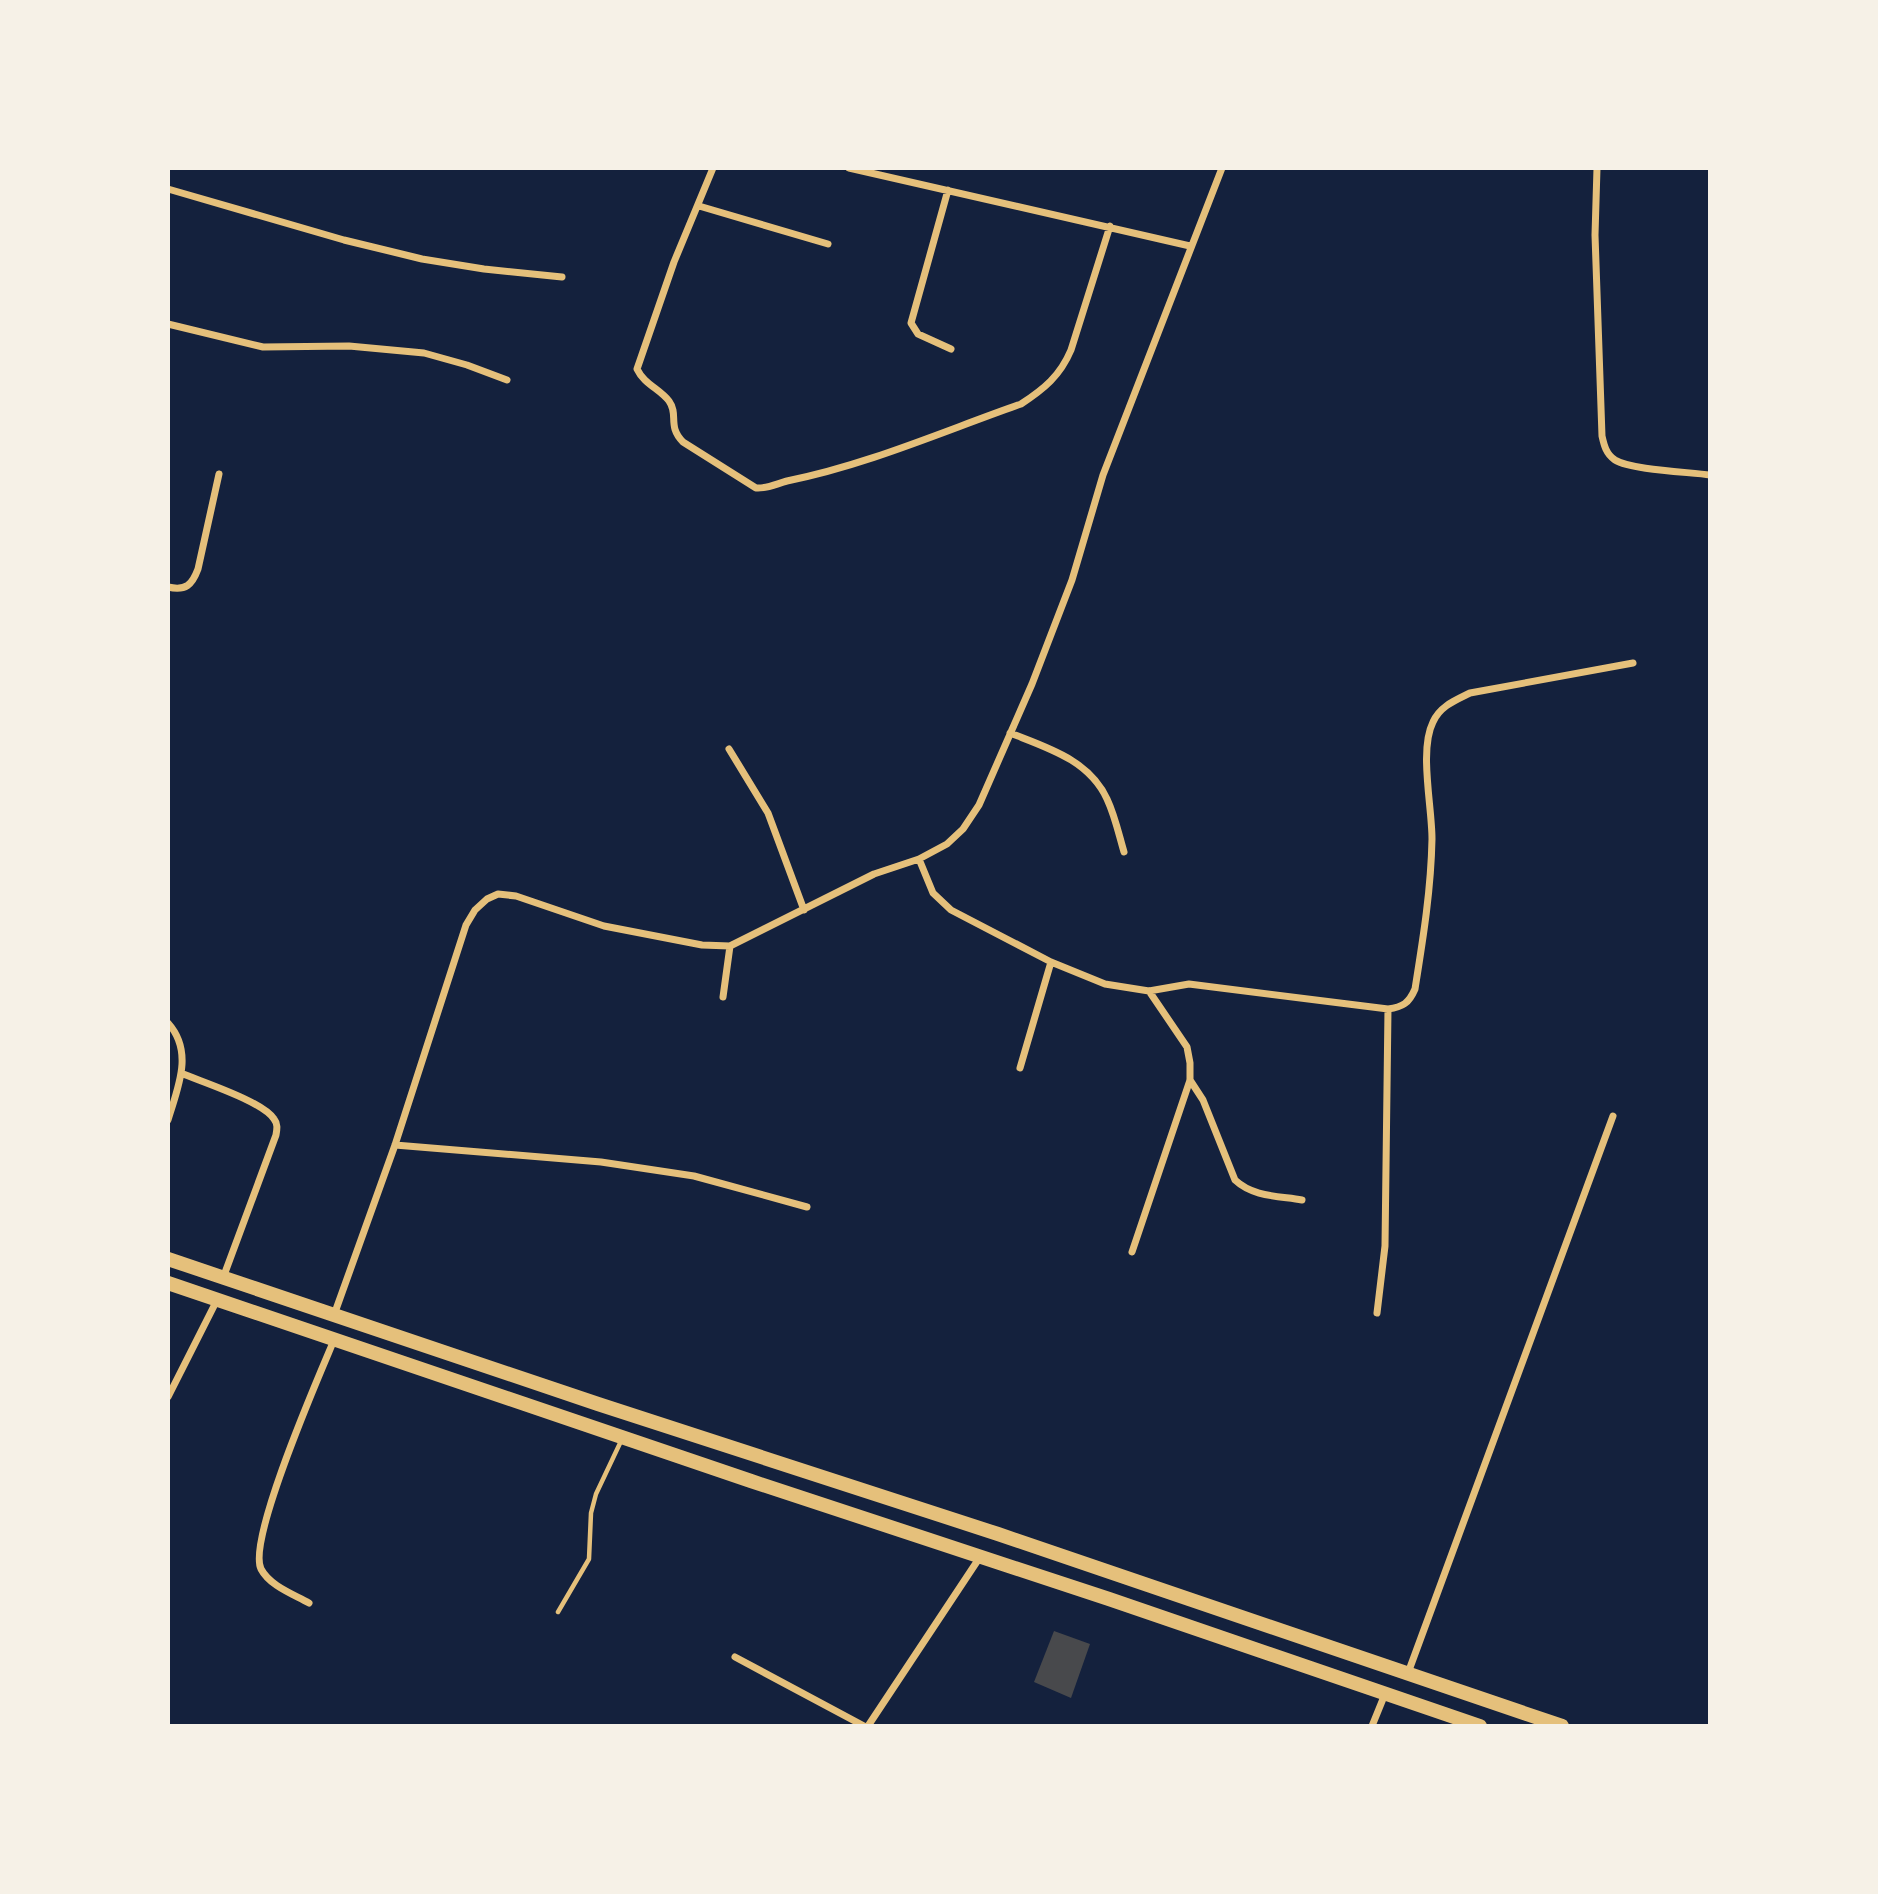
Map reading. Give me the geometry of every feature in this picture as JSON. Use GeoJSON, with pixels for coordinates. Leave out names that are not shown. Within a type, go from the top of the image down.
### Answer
{"type":"FeatureCollection","features":[{"type":"Feature","properties":{"kind":"main road"},"geometry":{"type":"LineString","coordinates":[[168,1259],[1011,1538],[1562,1726]]}},
{"type":"Feature","properties":{"kind":"main road"},"geometry":{"type":"LineString","coordinates":[[168,1283],[1480,1726]]}},
{"type":"Feature","properties":{"kind":"street"},"geometry":{"type":"LineString","coordinates":[[713,168],[674,262],[638,369],[648,384],[668,399],[676,435],[756,488],[764,489],[807,478],[879,455],[1021,404],[1040,392],[1064,366],[1071,350],[1110,226]]}},
{"type":"Feature","properties":{"kind":"street"},"geometry":{"type":"LineString","coordinates":[[849,168],[1190,246]]}},
{"type":"Feature","properties":{"kind":"street"},"geometry":{"type":"LineString","coordinates":[[334,1315],[395,1144],[466,925],[475,910],[487,899],[498,894],[516,895],[604,926],[702,945],[730,946],[874,874],[919,859],[947,844],[963,829],[979,805],[1072,580],[1102,475],[1222,168]]}},
{"type":"Feature","properties":{"kind":"street"},"geometry":{"type":"LineString","coordinates":[[1597,168],[1596,248],[1602,436],[1605,449],[1615,460],[1628,464],[1710,475]]}},
{"type":"Feature","properties":{"kind":"street"},"geometry":{"type":"LineString","coordinates":[[168,189],[344,240],[422,259],[562,277]]}},
{"type":"Feature","properties":{"kind":"street"},"geometry":{"type":"LineString","coordinates":[[948,190],[911,323],[918,334],[951,349]]}},
{"type":"Feature","properties":{"kind":"street"},"geometry":{"type":"LineString","coordinates":[[699,206],[828,244]]}},
{"type":"Feature","properties":{"kind":"street"},"geometry":{"type":"LineString","coordinates":[[168,324],[263,346],[349,346],[424,353],[507,380]]}},
{"type":"Feature","properties":{"kind":"street"},"geometry":{"type":"LineString","coordinates":[[168,587],[182,589],[193,582],[219,474]]}},
{"type":"Feature","properties":{"kind":"street"},"geometry":{"type":"LineString","coordinates":[[919,859],[933,893],[951,909],[1051,962],[1105,984],[1149,991],[1189,984],[1388,1009],[1401,1007],[1410,1001],[1415,989],[1429,897],[1432,838],[1426,741],[1433,720],[1449,703],[1470,693],[1633,663]]}},
{"type":"Feature","properties":{"kind":"street"},"geometry":{"type":"LineString","coordinates":[[1010,733],[1064,754],[1089,774],[1107,800],[1124,852]]}},
{"type":"Feature","properties":{"kind":"street"},"geometry":{"type":"LineString","coordinates":[[729,749],[768,813],[804,909]]}},
{"type":"Feature","properties":{"kind":"street"},"geometry":{"type":"LineString","coordinates":[[723,997],[730,946]]}},
{"type":"Feature","properties":{"kind":"street"},"geometry":{"type":"LineString","coordinates":[[1020,1068],[1051,962]]}},
{"type":"Feature","properties":{"kind":"street"},"geometry":{"type":"LineString","coordinates":[[1132,1252],[1190,1080],[1186,1047],[1149,991]]}},
{"type":"Feature","properties":{"kind":"street"},"geometry":{"type":"LineString","coordinates":[[1377,1313],[1385,1246],[1388,1009]]}},
{"type":"Feature","properties":{"kind":"street"},"geometry":{"type":"LineString","coordinates":[[168,1023],[180,1041],[184,1055],[168,1120]]}},
{"type":"Feature","properties":{"kind":"street"},"geometry":{"type":"LineString","coordinates":[[181,1073],[250,1101],[268,1112],[277,1126],[223,1278]]}},
{"type":"Feature","properties":{"kind":"street"},"geometry":{"type":"LineString","coordinates":[[1190,1080],[1203,1100],[1235,1181],[1256,1193],[1302,1200]]}},
{"type":"Feature","properties":{"kind":"street"},"geometry":{"type":"LineString","coordinates":[[1408,1674],[1613,1116]]}},
{"type":"Feature","properties":{"kind":"street"},"geometry":{"type":"LineString","coordinates":[[395,1144],[614,1164],[694,1176],[807,1207]]}},
{"type":"Feature","properties":{"kind":"street"},"geometry":{"type":"LineString","coordinates":[[168,1397],[217,1300]]}},
{"type":"Feature","properties":{"kind":"street"},"geometry":{"type":"LineString","coordinates":[[309,1603],[268,1579],[260,1568],[258,1555],[274,1493],[334,1340]]}},
{"type":"Feature","properties":{"kind":"street"},"geometry":{"type":"LineString","coordinates":[[735,1657],[866,1726],[981,1556]]}},
{"type":"Feature","properties":{"kind":"street"},"geometry":{"type":"LineString","coordinates":[[1372,1726],[1385,1695]]}},
{"type":"Feature","properties":{"kind":"lane"},"geometry":{"type":"LineString","coordinates":[[558,1612],[589,1559],[596,1494],[622,1438]]}},
{"type":"Feature","properties":{"kind":"building"},"geometry":{"type":"Polygon","coordinates":[[[1054,1631],[1090,1644],[1071,1698],[1034,1682],[1054,1631]]]}}]}
